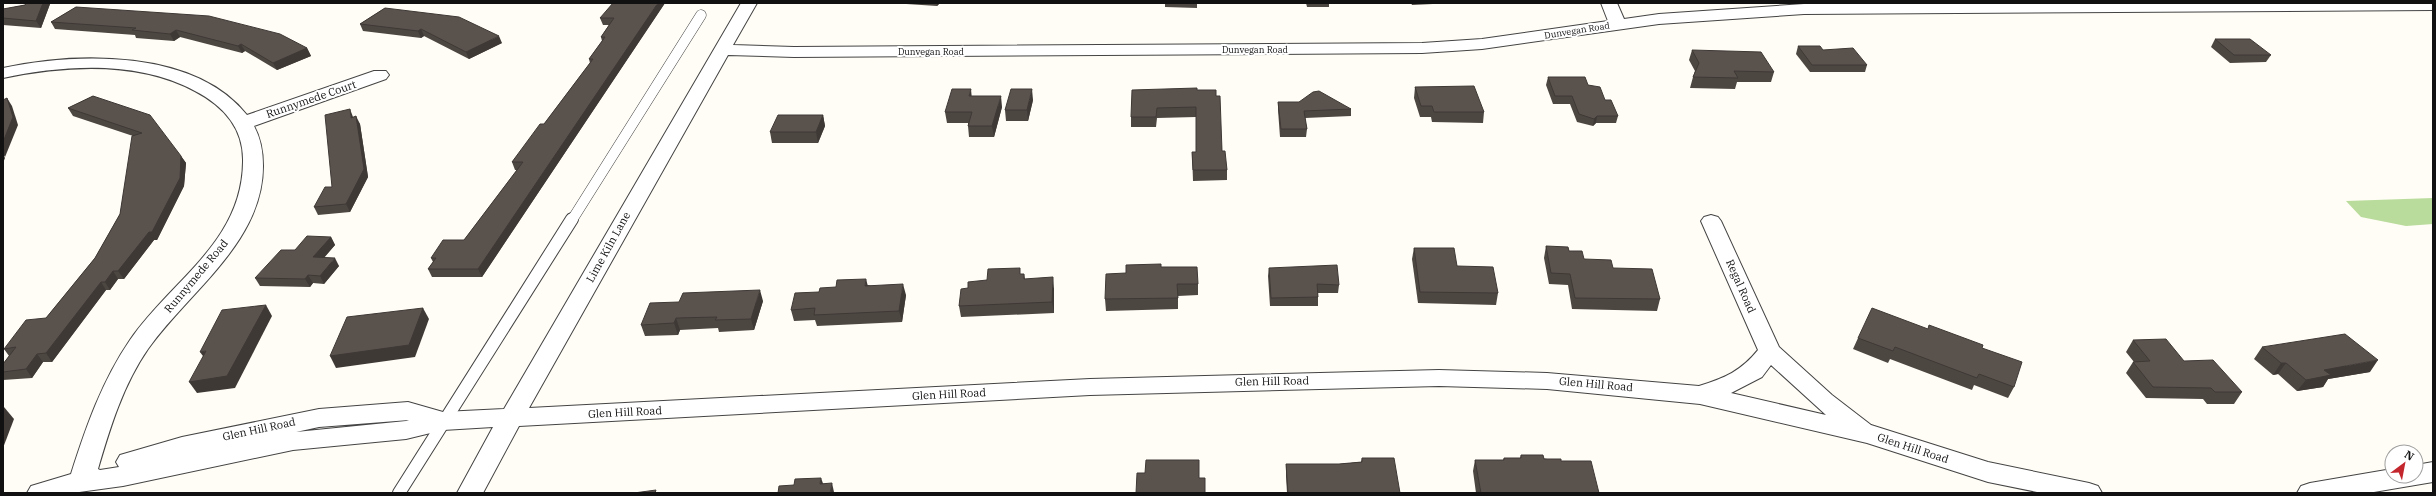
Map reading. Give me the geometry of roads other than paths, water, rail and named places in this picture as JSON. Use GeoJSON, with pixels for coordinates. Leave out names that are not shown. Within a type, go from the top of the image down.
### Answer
{"type":"FeatureCollection","features":[{"type":"Feature","properties":{"kind":"street","name":"Lime Kiln Lane"},"geometry":{"type":"LineString","coordinates":[[470,493],[510,419],[749,3]]}},
{"type":"Feature","properties":{"kind":"street"},"geometry":{"type":"LineString","coordinates":[[1609,3],[1618,24]]}},
{"type":"Feature","properties":{"kind":"street","name":"Dunvegan Road"},"geometry":{"type":"LineString","coordinates":[[722,50],[794,52],[1422,48],[1482,44],[1618,24],[1750,12],[1849,8],[2433,5]]}},
{"type":"Feature","properties":{"kind":"street","name":"Runnymede Road"},"geometry":{"type":"LineString","coordinates":[[3,73],[48,64],[68,62],[112,64],[159,72],[186,80],[208,90],[231,106],[243,123],[252,140],[255,167],[247,203],[238,223],[222,248],[174,302],[136,350],[104,409],[81,482]]}},
{"type":"Feature","properties":{"kind":"street","name":"Runnymede Court"},"geometry":{"type":"LineString","coordinates":[[243,123],[380,75]]}},
{"type":"Feature","properties":{"kind":"street","name":"Regal Road"},"geometry":{"type":"LineString","coordinates":[[1711,221],[1770,351],[1824,401],[1869,434]]}},
{"type":"Feature","properties":{"kind":"street"},"geometry":{"type":"LineString","coordinates":[[1700,395],[1727,386],[1754,371],[1770,351]]}},
{"type":"Feature","properties":{"kind":"street","name":"Glen Hill Road"},"geometry":{"type":"LineString","coordinates":[[40,493],[81,482],[123,476],[220,446],[293,441],[350,424],[406,430],[443,421],[510,419],[1090,387],[1266,381],[1439,378],[1548,381],[1700,395],[1869,434],[1988,472],[2089,493]]}},
{"type":"Feature","properties":{"kind":"street"},"geometry":{"type":"LineString","coordinates":[[2310,493],[2384,480]]}},
{"type":"Feature","properties":{"kind":"lane"},"geometry":{"type":"LineString","coordinates":[[399,493],[443,421],[701,15]]}}]}
